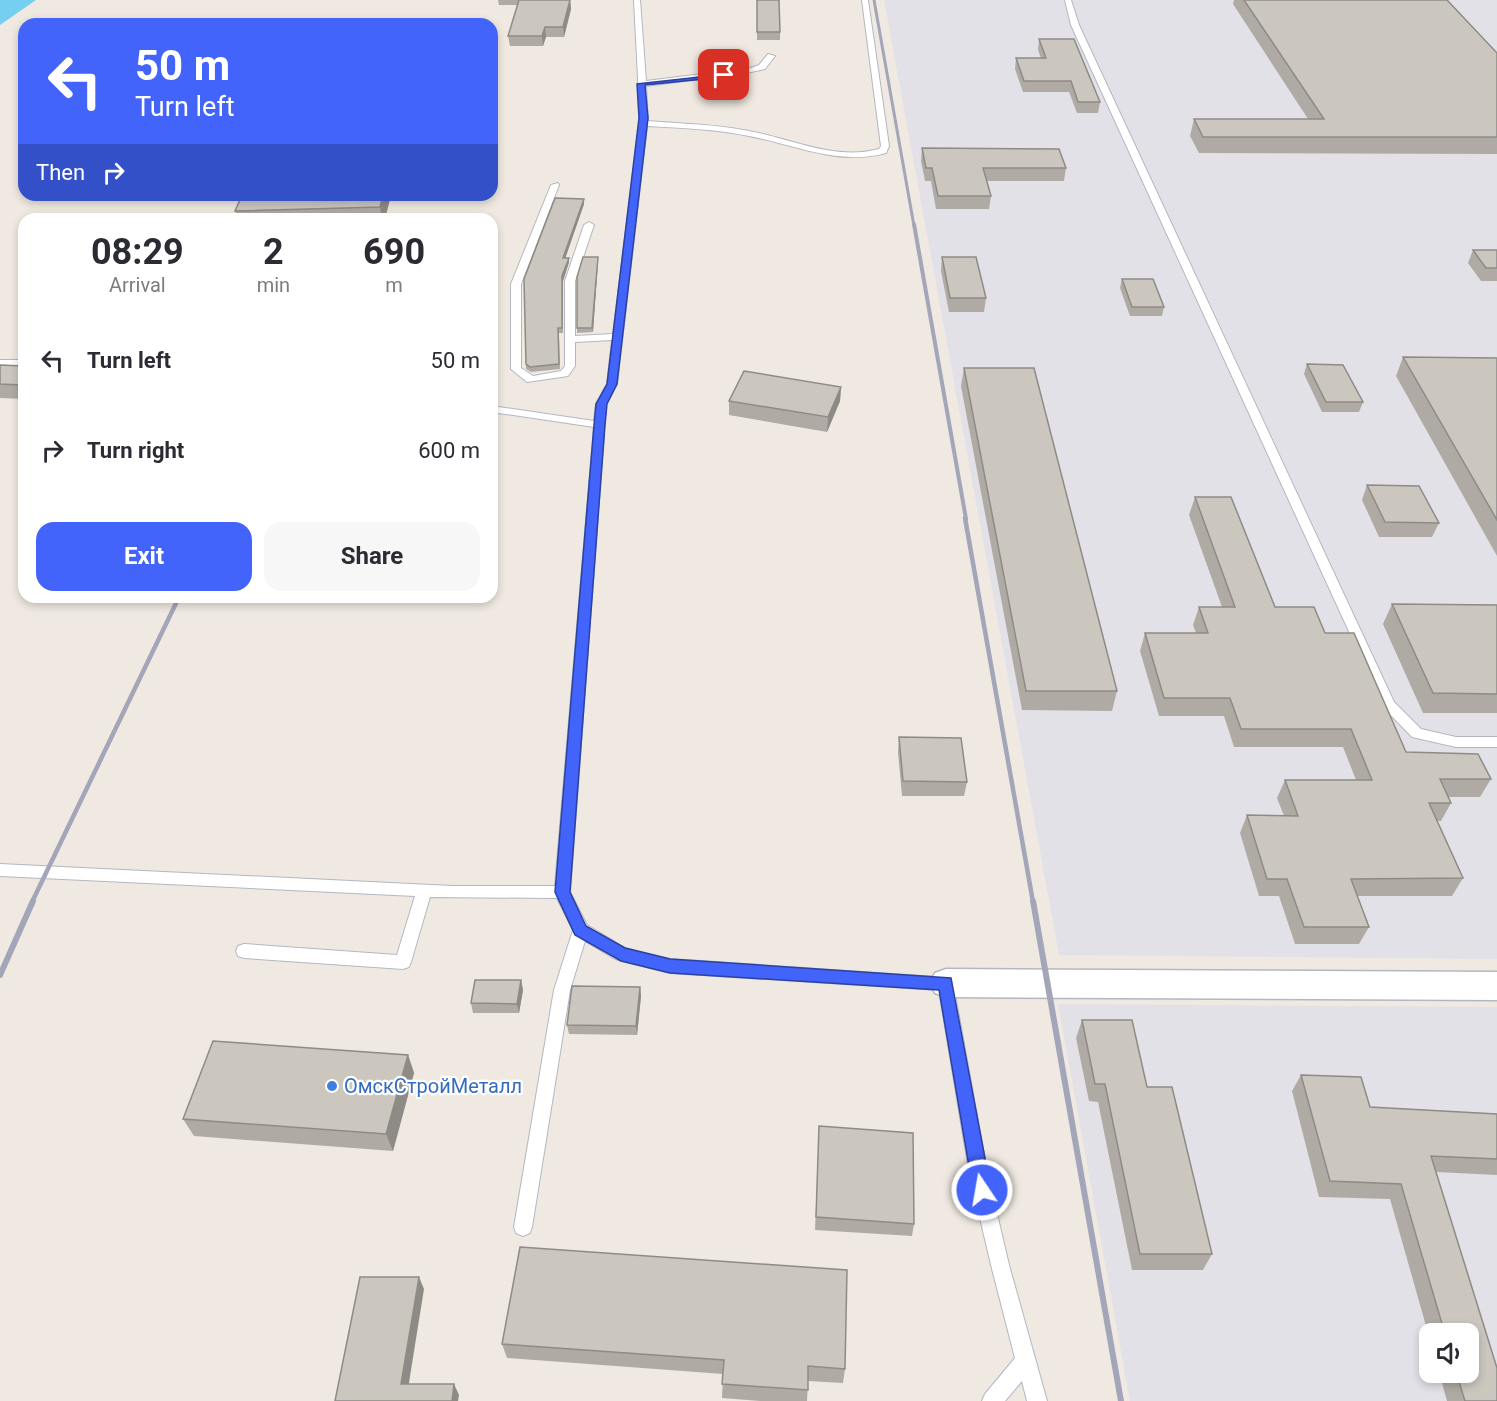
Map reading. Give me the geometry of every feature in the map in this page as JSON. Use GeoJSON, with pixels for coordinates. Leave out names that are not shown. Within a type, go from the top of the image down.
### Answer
{"type":"FeatureCollection","features":[{"type":"Feature","properties":{"kind":"street"},"geometry":{"type":"LineString","coordinates":[[946,983],[1497,986]]}},
{"type":"Feature","properties":{"kind":"lane"},"geometry":{"type":"LineString","coordinates":[[637,0],[643,123],[612,384],[601,404],[562,892],[581,930],[621,954],[670,966],[946,983],[978,1171],[1000,1266],[1037,1401]]}},
{"type":"Feature","properties":{"kind":"lane"},"geometry":{"type":"LineString","coordinates":[[643,123],[748,133],[835,154],[862,156],[883,151],[885,146],[865,0]]}},
{"type":"Feature","properties":{"kind":"lane"},"geometry":{"type":"LineString","coordinates":[[1068,0],[1074,25],[1389,705],[1417,733],[1456,742],[1497,742]]}},
{"type":"Feature","properties":{"kind":"lane"},"geometry":{"type":"LineString","coordinates":[[641,84],[751,70],[762,67],[771,56]]}},
{"type":"Feature","properties":{"kind":"lane"},"geometry":{"type":"LineString","coordinates":[[555,185],[516,284],[516,369],[531,381],[564,374],[570,366],[570,281],[589,225]]}},
{"type":"Feature","properties":{"kind":"lane"},"geometry":{"type":"LineString","coordinates":[[570,339],[618,337]]}},
{"type":"Feature","properties":{"kind":"lane"},"geometry":{"type":"LineString","coordinates":[[0,363],[18,363]]}},
{"type":"Feature","properties":{"kind":"lane"},"geometry":{"type":"LineString","coordinates":[[498,410],[599,425]]}},
{"type":"Feature","properties":{"kind":"lane"},"geometry":{"type":"LineString","coordinates":[[0,870],[424,891],[562,892]]}},
{"type":"Feature","properties":{"kind":"lane"},"geometry":{"type":"LineString","coordinates":[[244,951],[403,962],[424,891]]}},
{"type":"Feature","properties":{"kind":"lane"},"geometry":{"type":"LineString","coordinates":[[523,1227],[562,990],[581,930]]}},
{"type":"Feature","properties":{"kind":"lane"},"geometry":{"type":"LineString","coordinates":[[992,1401],[1027,1359]]}},
{"type":"Feature","properties":{"kind":"shaded area"},"geometry":{"type":"Polygon","coordinates":[[[884,0],[1497,0],[1497,959],[1059,955],[884,0]]]}},
{"type":"Feature","properties":{"kind":"shaded area"},"geometry":{"type":"Polygon","coordinates":[[[1058,1004],[1497,1007],[1497,1401],[1130,1401],[1058,1004]]]}},
{"type":"Feature","properties":{"kind":"water"},"geometry":{"type":"Polygon","coordinates":[[[0,0],[36,0],[0,25],[0,0]]]}},
{"type":"Feature","properties":{"kind":"building"},"geometry":{"type":"Polygon","coordinates":[[[519,0],[570,0],[563,27],[545,27],[542,36],[508,36],[519,0]]]}},
{"type":"Feature","properties":{"kind":"building"},"geometry":{"type":"Polygon","coordinates":[[[757,0],[779,0],[780,32],[757,32],[757,0]]]}},
{"type":"Feature","properties":{"kind":"building"},"geometry":{"type":"Polygon","coordinates":[[[1244,0],[1447,0],[1497,53],[1497,137],[1203,137],[1194,119],[1324,119],[1244,0]]]}},
{"type":"Feature","properties":{"kind":"building"},"geometry":{"type":"Polygon","coordinates":[[[1039,39],[1074,39],[1100,102],[1078,102],[1071,81],[1024,81],[1016,58],[1046,58],[1039,39]]]}},
{"type":"Feature","properties":{"kind":"building"},"geometry":{"type":"Polygon","coordinates":[[[922,148],[1059,149],[1066,168],[983,168],[991,196],[938,196],[932,168],[926,168],[922,148]]]}},
{"type":"Feature","properties":{"kind":"building"},"geometry":{"type":"Polygon","coordinates":[[[555,198],[584,199],[563,258],[569,258],[562,276],[562,328],[558,328],[559,364],[530,367],[526,364],[524,279],[555,198]]]}},
{"type":"Feature","properties":{"kind":"building"},"geometry":{"type":"Polygon","coordinates":[[[239,201],[382,201],[380,207],[235,211],[239,201]]]}},
{"type":"Feature","properties":{"kind":"building"},"geometry":{"type":"Polygon","coordinates":[[[1473,250],[1497,250],[1497,268],[1486,268],[1473,250]]]}},
{"type":"Feature","properties":{"kind":"building"},"geometry":{"type":"Polygon","coordinates":[[[583,257],[598,257],[592,328],[577,328],[577,277],[583,257]]]}},
{"type":"Feature","properties":{"kind":"building"},"geometry":{"type":"Polygon","coordinates":[[[942,257],[976,257],[986,298],[950,298],[942,257]]]}},
{"type":"Feature","properties":{"kind":"building"},"geometry":{"type":"Polygon","coordinates":[[[1122,279],[1153,279],[1164,307],[1132,307],[1122,279]]]}},
{"type":"Feature","properties":{"kind":"building"},"geometry":{"type":"Polygon","coordinates":[[[1403,357],[1497,358],[1497,520],[1403,357]]]}},
{"type":"Feature","properties":{"kind":"building"},"geometry":{"type":"Polygon","coordinates":[[[1307,364],[1343,365],[1363,402],[1326,402],[1307,364]]]}},
{"type":"Feature","properties":{"kind":"building"},"geometry":{"type":"Polygon","coordinates":[[[0,365],[18,366],[18,385],[0,384],[0,365]]]}},
{"type":"Feature","properties":{"kind":"building"},"geometry":{"type":"Polygon","coordinates":[[[964,368],[1034,368],[1117,691],[1026,691],[964,368]]]}},
{"type":"Feature","properties":{"kind":"building"},"geometry":{"type":"Polygon","coordinates":[[[744,371],[841,387],[828,417],[729,401],[744,371]]]}},
{"type":"Feature","properties":{"kind":"building"},"geometry":{"type":"Polygon","coordinates":[[[1367,485],[1419,486],[1439,523],[1385,522],[1367,485]]]}},
{"type":"Feature","properties":{"kind":"building"},"geometry":{"type":"Polygon","coordinates":[[[1195,497],[1231,497],[1275,607],[1314,607],[1325,633],[1354,633],[1406,752],[1478,754],[1491,779],[1440,779],[1451,803],[1429,803],[1463,878],[1351,879],[1369,927],[1304,927],[1287,879],[1267,879],[1247,815],[1298,816],[1285,780],[1372,780],[1351,729],[1241,729],[1230,698],[1164,698],[1145,633],[1208,633],[1199,607],[1235,607],[1195,497]]]}},
{"type":"Feature","properties":{"kind":"building"},"geometry":{"type":"Polygon","coordinates":[[[1392,604],[1497,605],[1497,694],[1433,693],[1392,604]]]}},
{"type":"Feature","properties":{"kind":"building"},"geometry":{"type":"Polygon","coordinates":[[[899,737],[961,738],[967,782],[903,781],[899,737]]]}},
{"type":"Feature","properties":{"kind":"building"},"geometry":{"type":"Polygon","coordinates":[[[475,980],[521,980],[517,1004],[471,1003],[475,980]]]}},
{"type":"Feature","properties":{"kind":"building"},"geometry":{"type":"Polygon","coordinates":[[[572,986],[640,987],[636,1026],[567,1025],[572,986]]]}},
{"type":"Feature","properties":{"kind":"building"},"geometry":{"type":"Polygon","coordinates":[[[1082,1020],[1132,1020],[1147,1087],[1172,1087],[1212,1254],[1140,1254],[1105,1084],[1095,1084],[1082,1020]]]}},
{"type":"Feature","properties":{"kind":"building"},"geometry":{"type":"Polygon","coordinates":[[[213,1041],[408,1055],[386,1134],[183,1119],[213,1041]]]}},
{"type":"Feature","properties":{"kind":"building"},"geometry":{"type":"Polygon","coordinates":[[[1301,1075],[1361,1077],[1370,1107],[1497,1114],[1497,1159],[1431,1156],[1497,1368],[1497,1401],[1465,1401],[1459,1383],[1479,1383],[1479,1323],[1442,1323],[1401,1184],[1330,1181],[1301,1075]]]}},
{"type":"Feature","properties":{"kind":"building"},"geometry":{"type":"Polygon","coordinates":[[[819,1126],[913,1133],[914,1224],[816,1217],[819,1126]]]}},
{"type":"Feature","properties":{"kind":"building"},"geometry":{"type":"Polygon","coordinates":[[[520,1247],[847,1270],[845,1369],[808,1366],[808,1390],[722,1384],[724,1360],[502,1344],[520,1247]]]}},
{"type":"Feature","properties":{"kind":"building"},"geometry":{"type":"Polygon","coordinates":[[[360,1277],[419,1277],[401,1384],[454,1384],[452,1401],[335,1401],[360,1277]]]}},
{"type":"Feature","properties":{"kind":"railway"},"geometry":{"type":"LineString","coordinates":[[874,0],[914,226]]}},
{"type":"Feature","properties":{"kind":"railway"},"geometry":{"type":"LineString","coordinates":[[914,224],[966,519]]}},
{"type":"Feature","properties":{"kind":"railway"},"geometry":{"type":"LineString","coordinates":[[965,518],[1033,902]]}},
{"type":"Feature","properties":{"kind":"railway"},"geometry":{"type":"LineString","coordinates":[[32,902],[176,603]]}},
{"type":"Feature","properties":{"kind":"railway"},"geometry":{"type":"LineString","coordinates":[[0,975],[33,901]]}},
{"type":"Feature","properties":{"kind":"railway"},"geometry":{"type":"LineString","coordinates":[[1033,901],[1121,1401]]}},
{"type":"Feature","properties":{"kind":"place","name":"ОмскСтройМеталл"},"geometry":{"type":"Point","coordinates":[332,1086]}},
{"type":"Feature","properties":{"kind":"route"},"geometry":{"type":"LineString","coordinates":[[724,75],[641,84],[644,118],[612,384],[601,404],[562,892],[581,930],[621,954],[670,966],[946,983],[982,1190]]}}]}
